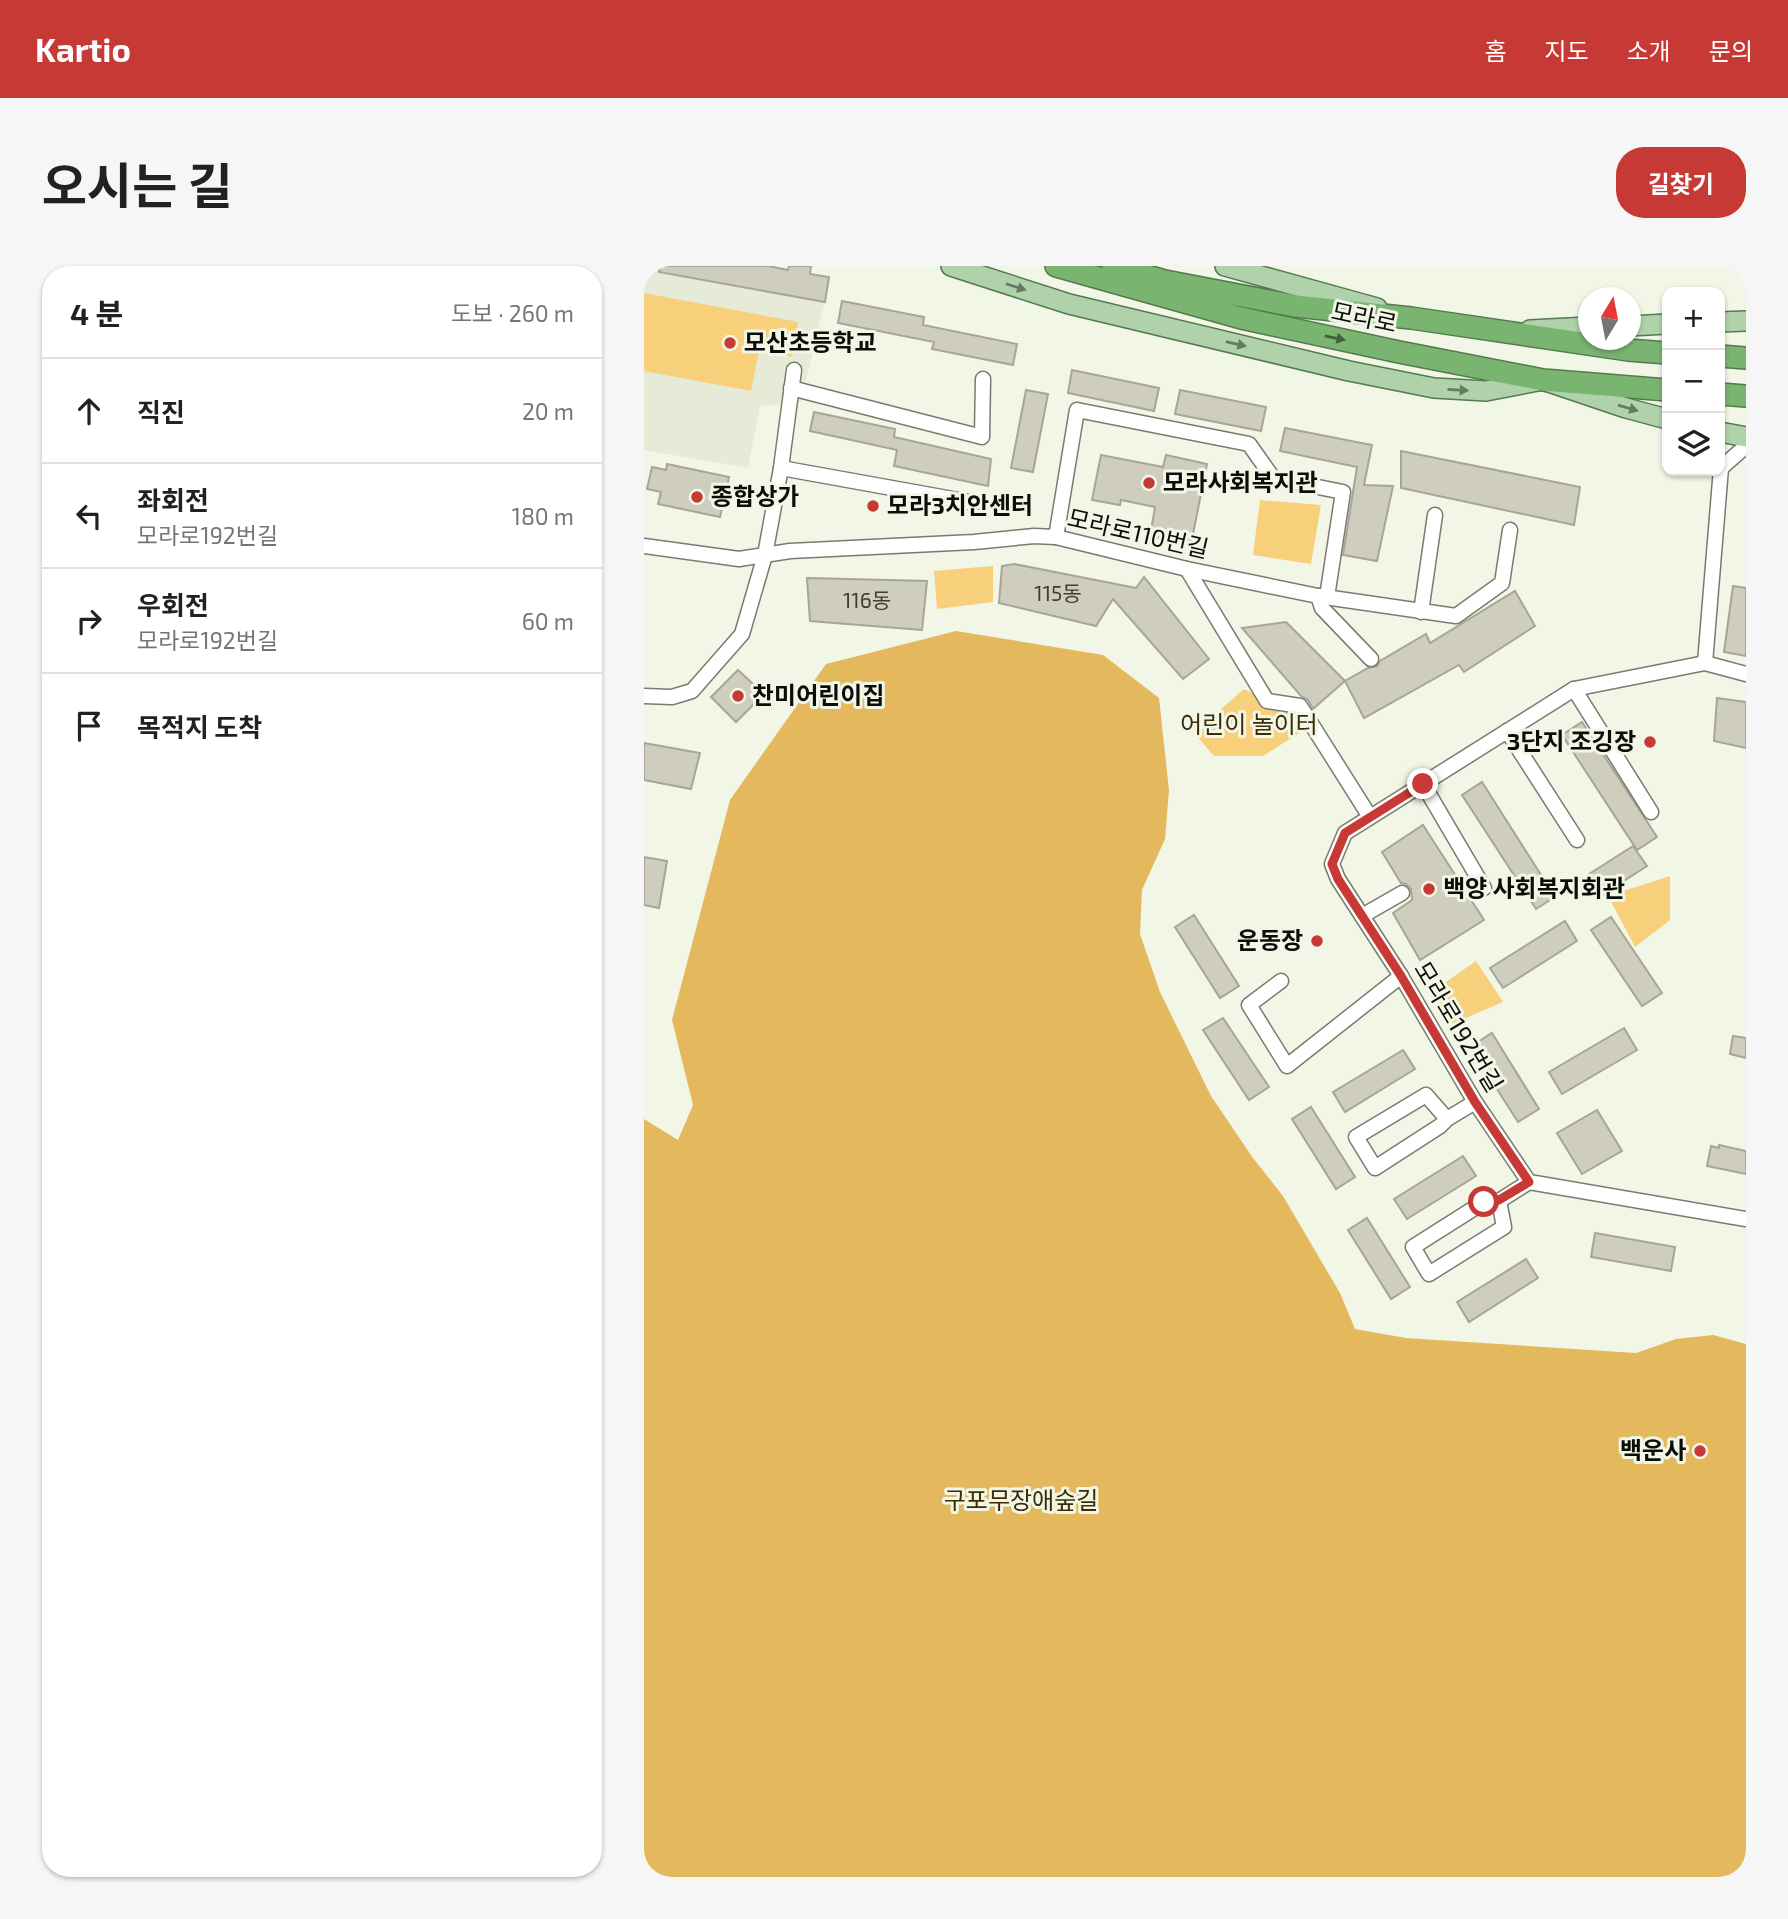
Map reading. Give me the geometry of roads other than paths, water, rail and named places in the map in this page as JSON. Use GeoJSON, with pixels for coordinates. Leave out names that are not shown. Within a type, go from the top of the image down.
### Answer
{"type":"FeatureCollection","features":[{"type":"Feature","properties":{"kind":"highway","name":"모라로"},"geometry":{"type":"LineString","coordinates":[[1056,266],[1241,318],[1399,352],[1543,380],[1662,390]]}},
{"type":"Feature","properties":{"kind":"highway","name":"모라로"},"geometry":{"type":"LineString","coordinates":[[1113,266],[1165,281],[1295,306],[1411,318],[1662,353]]}},
{"type":"Feature","properties":{"kind":"highway"},"geometry":{"type":"LineString","coordinates":[[1725,356],[1746,358]]}},
{"type":"Feature","properties":{"kind":"highway"},"geometry":{"type":"LineString","coordinates":[[1725,394],[1746,396]]}},
{"type":"Feature","properties":{"kind":"main road"},"geometry":{"type":"LineString","coordinates":[[951,266],[1069,304],[1349,371],[1434,388],[1486,391],[1543,380],[1662,418]]}},
{"type":"Feature","properties":{"kind":"main road"},"geometry":{"type":"LineString","coordinates":[[1225,266],[1411,318]]}},
{"type":"Feature","properties":{"kind":"main road"},"geometry":{"type":"LineString","coordinates":[[1725,322],[1746,321]]}},
{"type":"Feature","properties":{"kind":"main road"},"geometry":{"type":"LineString","coordinates":[[1641,325],[1662,324]]}},
{"type":"Feature","properties":{"kind":"main road"},"geometry":{"type":"LineString","coordinates":[[1497,331],[1578,327]]}},
{"type":"Feature","properties":{"kind":"main road"},"geometry":{"type":"LineString","coordinates":[[1725,433],[1746,437]]}},
{"type":"Feature","properties":{"kind":"street"},"geometry":{"type":"LineString","coordinates":[[644,696],[672,697],[692,691],[742,634],[765,555],[781,468],[793,370]]}},
{"type":"Feature","properties":{"kind":"street"},"geometry":{"type":"LineString","coordinates":[[791,388],[982,437],[983,379]]}},
{"type":"Feature","properties":{"kind":"street"},"geometry":{"type":"LineString","coordinates":[[1056,537],[1077,410],[1250,444],[1273,478],[1343,492],[1322,608],[1371,659]]}},
{"type":"Feature","properties":{"kind":"street"},"geometry":{"type":"LineString","coordinates":[[1725,462],[1746,446]]}},
{"type":"Feature","properties":{"kind":"street"},"geometry":{"type":"LineString","coordinates":[[781,468],[975,503]]}},
{"type":"Feature","properties":{"kind":"street"},"geometry":{"type":"LineString","coordinates":[[1705,663],[1719,476]]}},
{"type":"Feature","properties":{"kind":"street"},"geometry":{"type":"LineString","coordinates":[[1421,612],[1435,515]]}},
{"type":"Feature","properties":{"kind":"street","name":"모라로110번길"},"geometry":{"type":"LineString","coordinates":[[644,546],[739,559],[790,551],[974,542],[1034,536],[1056,537],[1187,569],[1323,596],[1456,616],[1502,583],[1510,530]]}},
{"type":"Feature","properties":{"kind":"street"},"geometry":{"type":"LineString","coordinates":[[1187,569],[1267,701],[1300,706],[1370,817]]}},
{"type":"Feature","properties":{"kind":"street","name":"모라로192번길"},"geometry":{"type":"LineString","coordinates":[[1529,1182],[1475,1102],[1401,976],[1338,879],[1332,864],[1345,833],[1574,689],[1705,663],[1746,674]]}},
{"type":"Feature","properties":{"kind":"street"},"geometry":{"type":"LineString","coordinates":[[1574,689],[1651,813]]}},
{"type":"Feature","properties":{"kind":"street"},"geometry":{"type":"LineString","coordinates":[[1507,731],[1577,839]]}},
{"type":"Feature","properties":{"kind":"street"},"geometry":{"type":"LineString","coordinates":[[1423,784],[1484,888]]}},
{"type":"Feature","properties":{"kind":"street"},"geometry":{"type":"LineString","coordinates":[[1362,916],[1402,893]]}},
{"type":"Feature","properties":{"kind":"street"},"geometry":{"type":"LineString","coordinates":[[1281,981],[1249,1005],[1287,1066],[1401,976]]}},
{"type":"Feature","properties":{"kind":"street"},"geometry":{"type":"LineString","coordinates":[[1447,1119],[1426,1095],[1356,1137],[1375,1168],[1475,1102]]}},
{"type":"Feature","properties":{"kind":"street"},"geometry":{"type":"LineString","coordinates":[[1499,1200],[1504,1227],[1429,1274],[1413,1247],[1484,1202],[1499,1200],[1529,1182],[1746,1219]]}},
{"type":"Feature","properties":{"kind":"place","name":"모산초등학교"},"geometry":{"type":"Point","coordinates":[730,343]}},
{"type":"Feature","properties":{"kind":"place","name":"모라사회복지관"},"geometry":{"type":"Point","coordinates":[1149,483]}},
{"type":"Feature","properties":{"kind":"place","name":"종합상가"},"geometry":{"type":"Point","coordinates":[697,497]}},
{"type":"Feature","properties":{"kind":"place","name":"모라3치안센터"},"geometry":{"type":"Point","coordinates":[873,506]}},
{"type":"Feature","properties":{"kind":"place","name":"찬미어린이집"},"geometry":{"type":"Point","coordinates":[738,696]}},
{"type":"Feature","properties":{"kind":"place","name":"3단지 조깅장"},"geometry":{"type":"Point","coordinates":[1650,742]}},
{"type":"Feature","properties":{"kind":"place","name":"백양 사회복지회관"},"geometry":{"type":"Point","coordinates":[1429,889]}},
{"type":"Feature","properties":{"kind":"place","name":"운동장"},"geometry":{"type":"Point","coordinates":[1317,941]}},
{"type":"Feature","properties":{"kind":"place","name":"백운사"},"geometry":{"type":"Point","coordinates":[1700,1451]}},
{"type":"Feature","properties":{"kind":"park label","name":"어린이 놀이터"},"geometry":{"type":"Point","coordinates":[1249,725]}},
{"type":"Feature","properties":{"kind":"park label","name":"구포무장애숲길"},"geometry":{"type":"Point","coordinates":[1021,1501]}}]}
